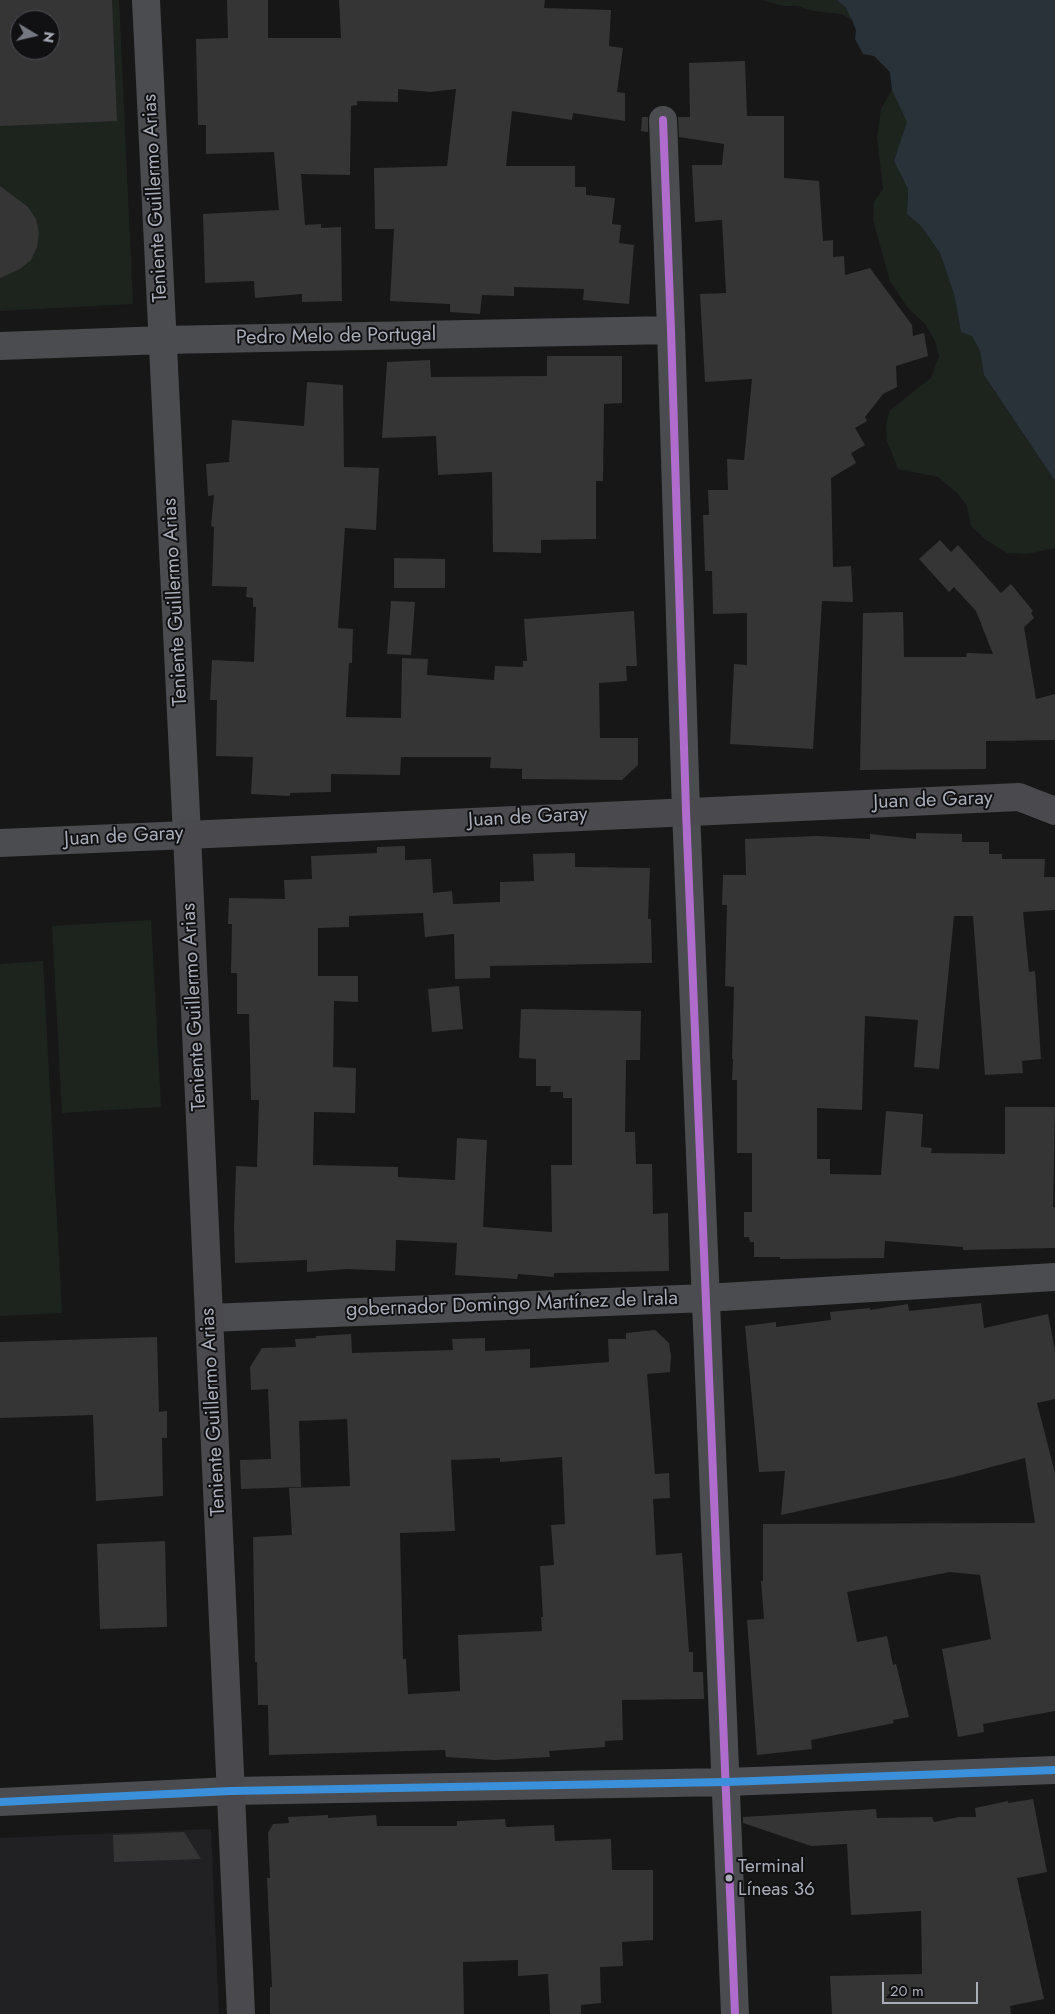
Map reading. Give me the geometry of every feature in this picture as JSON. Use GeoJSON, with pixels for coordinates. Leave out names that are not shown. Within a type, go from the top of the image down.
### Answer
{"type":"FeatureCollection","features":[{"type":"Feature","properties":{"kind":"street","name":"Teniente Guillermo Arias"},"geometry":{"type":"LineString","coordinates":[[146,0],[164,340],[241,2014]]}},
{"type":"Feature","properties":{"kind":"street"},"geometry":{"type":"LineString","coordinates":[[663,120],[686,811],[735,2014]]}},
{"type":"Feature","properties":{"kind":"street","name":"Pedro Melo de Portugal"},"geometry":{"type":"LineString","coordinates":[[0,346],[164,340],[671,330]]}},
{"type":"Feature","properties":{"kind":"street","name":"Juan de Garay"},"geometry":{"type":"LineString","coordinates":[[0,843],[1019,797],[1055,811]]}},
{"type":"Feature","properties":{"kind":"street","name":"gobernador Domingo Martínez de Irala"},"geometry":{"type":"LineString","coordinates":[[209,1318],[706,1298],[1055,1277]]}},
{"type":"Feature","properties":{"kind":"street"},"geometry":{"type":"LineString","coordinates":[[0,1802],[231,1792],[726,1782],[1055,1770]]}},
{"type":"Feature","properties":{"kind":"shaded area"},"geometry":{"type":"Polygon","coordinates":[[[0,0],[119,0],[133,304],[0,311],[0,0]]]}},
{"type":"Feature","properties":{"kind":"shaded area"},"geometry":{"type":"Polygon","coordinates":[[[763,0],[837,0],[846,8],[852,20],[841,14],[814,11],[797,6],[783,6],[763,0]]]}},
{"type":"Feature","properties":{"kind":"shaded area"},"geometry":{"type":"Polygon","coordinates":[[[837,0],[1055,0],[1055,481],[984,375],[980,351],[972,336],[961,332],[954,294],[940,253],[921,226],[907,214],[908,189],[894,161],[907,122],[892,90],[890,72],[874,56],[863,54],[855,39],[856,30],[852,20],[846,8],[837,0]]]}},
{"type":"Feature","properties":{"kind":"shaded area"},"geometry":{"type":"Polygon","coordinates":[[[892,90],[908,122],[894,161],[908,189],[907,214],[921,226],[940,253],[954,294],[961,332],[972,335],[980,351],[984,375],[1055,481],[1055,548],[1027,554],[1007,553],[986,540],[971,526],[967,506],[957,493],[938,477],[898,469],[887,441],[886,423],[890,410],[931,378],[939,356],[935,341],[925,324],[907,307],[890,281],[873,220],[874,202],[883,189],[877,137],[881,109],[892,90]]]}},
{"type":"Feature","properties":{"kind":"shaded area"},"geometry":{"type":"Polygon","coordinates":[[[151,920],[161,1107],[62,1113],[52,926],[151,920]]]}},
{"type":"Feature","properties":{"kind":"shaded area"},"geometry":{"type":"Polygon","coordinates":[[[43,961],[62,1313],[0,1316],[0,964],[43,961]]]}},
{"type":"Feature","properties":{"kind":"shaded area"},"geometry":{"type":"Polygon","coordinates":[[[211,1829],[219,2014],[0,2014],[0,1838],[211,1829]]]}},
{"type":"Feature","properties":{"kind":"building"},"geometry":{"type":"Polygon","coordinates":[[[0,0],[112,0],[117,121],[0,126],[0,0]]]}},
{"type":"Feature","properties":{"kind":"building"},"geometry":{"type":"Polygon","coordinates":[[[227,0],[268,0],[268,38],[341,38],[339,0],[545,0],[544,8],[611,10],[609,46],[623,48],[617,92],[625,93],[625,121],[573,113],[572,120],[512,111],[506,166],[575,166],[575,187],[586,187],[586,195],[615,198],[612,224],[621,225],[619,243],[634,245],[629,304],[583,300],[584,289],[514,287],[514,296],[482,295],[480,314],[450,312],[450,304],[390,301],[394,229],[375,229],[374,168],[447,166],[456,89],[430,92],[398,89],[398,102],[357,101],[357,105],[351,106],[350,175],[301,174],[305,225],[321,224],[321,228],[341,227],[342,301],[302,302],[302,294],[255,298],[254,281],[205,283],[203,214],[279,210],[274,152],[206,154],[206,125],[198,125],[196,39],[228,38],[227,0]]]}},
{"type":"Feature","properties":{"kind":"building"},"geometry":{"type":"Polygon","coordinates":[[[745,61],[747,116],[784,116],[784,178],[819,181],[823,241],[833,240],[833,257],[844,256],[845,275],[870,268],[912,325],[913,336],[924,333],[928,356],[896,366],[897,387],[883,394],[865,417],[867,421],[855,428],[865,445],[851,453],[856,463],[831,478],[833,567],[851,566],[853,602],[822,601],[813,749],[730,744],[734,664],[747,665],[747,613],[713,614],[712,571],[705,571],[703,515],[709,515],[708,490],[728,490],[727,459],[744,460],[752,379],[705,382],[700,294],[726,293],[722,220],[695,222],[692,165],[722,165],[724,144],[679,137],[678,117],[690,117],[689,63],[745,61]]]}},
{"type":"Feature","properties":{"kind":"building"},"geometry":{"type":"Polygon","coordinates":[[[642,117],[648,117],[648,132],[641,131],[642,117]]]}},
{"type":"Feature","properties":{"kind":"building"},"geometry":{"type":"Polygon","coordinates":[[[0,186],[28,207],[36,219],[39,233],[37,247],[31,260],[20,269],[0,278],[0,186]]]}},
{"type":"Feature","properties":{"kind":"building"},"geometry":{"type":"Polygon","coordinates":[[[547,356],[622,356],[622,403],[604,404],[603,481],[596,481],[596,539],[541,540],[541,553],[493,552],[492,472],[438,475],[436,436],[382,438],[387,362],[430,360],[431,377],[547,376],[547,356]]]}},
{"type":"Feature","properties":{"kind":"building"},"geometry":{"type":"Polygon","coordinates":[[[307,382],[343,385],[344,467],[379,468],[376,530],[345,528],[338,628],[353,629],[352,663],[349,663],[346,717],[401,718],[402,658],[428,659],[427,675],[494,680],[495,666],[523,667],[523,661],[527,661],[524,619],[634,611],[637,666],[626,666],[627,681],[599,683],[600,738],[638,738],[638,765],[622,780],[522,779],[522,769],[490,768],[491,757],[401,757],[400,775],[331,774],[331,792],[290,793],[290,796],[251,794],[253,757],[216,756],[217,700],[210,700],[212,660],[254,662],[256,607],[253,607],[253,598],[246,597],[247,587],[212,586],[214,527],[211,526],[214,495],[208,496],[206,464],[229,462],[232,420],[304,426],[307,382]]]}},
{"type":"Feature","properties":{"kind":"building"},"geometry":{"type":"Polygon","coordinates":[[[940,540],[951,552],[958,545],[1001,593],[1011,584],[1033,611],[1031,613],[1034,618],[1024,627],[1036,699],[1055,694],[1055,740],[986,741],[986,769],[860,770],[863,613],[903,612],[904,657],[966,657],[967,653],[993,654],[976,611],[954,587],[949,592],[919,559],[940,540]]]}},
{"type":"Feature","properties":{"kind":"building"},"geometry":{"type":"Polygon","coordinates":[[[394,558],[445,559],[445,588],[394,588],[394,558]]]}},
{"type":"Feature","properties":{"kind":"building"},"geometry":{"type":"Polygon","coordinates":[[[391,601],[415,602],[411,655],[387,654],[391,601]]]}},
{"type":"Feature","properties":{"kind":"building"},"geometry":{"type":"Polygon","coordinates":[[[916,833],[962,834],[962,842],[989,842],[989,854],[1002,854],[1002,859],[1045,859],[1044,877],[1055,877],[1055,910],[1023,912],[1029,972],[1035,971],[1041,1059],[1022,1061],[1023,1073],[985,1075],[973,916],[954,916],[939,1069],[914,1067],[918,1020],[865,1016],[862,1110],[817,1108],[817,1159],[830,1159],[830,1174],[881,1175],[886,1111],[923,1114],[921,1147],[932,1148],[931,1153],[1005,1154],[1005,1107],[1055,1107],[1053,1207],[1055,1207],[1055,1248],[963,1250],[963,1247],[885,1241],[884,1258],[780,1259],[780,1257],[754,1257],[754,1242],[750,1242],[749,1237],[744,1237],[744,1212],[752,1212],[752,1153],[737,1153],[737,1080],[732,1080],[734,987],[725,986],[727,905],[722,905],[723,875],[746,875],[745,839],[817,836],[870,839],[870,834],[916,839],[916,833]]]}},
{"type":"Feature","properties":{"kind":"building"},"geometry":{"type":"Polygon","coordinates":[[[405,846],[405,860],[431,859],[433,893],[452,891],[453,904],[500,902],[500,882],[534,881],[533,854],[575,853],[575,867],[650,868],[648,919],[651,919],[652,963],[490,966],[490,978],[455,979],[454,934],[425,937],[423,913],[349,916],[349,927],[318,928],[318,976],[358,976],[358,1002],[334,1001],[333,1067],[356,1068],[355,1113],[314,1112],[313,1165],[398,1167],[398,1177],[455,1180],[457,1138],[487,1140],[483,1227],[552,1232],[551,1165],[572,1165],[572,1098],[563,1098],[563,1092],[550,1092],[551,1086],[536,1086],[536,1059],[519,1058],[521,1009],[641,1011],[640,1060],[626,1060],[625,1132],[635,1132],[636,1164],[652,1164],[653,1214],[668,1213],[669,1271],[554,1273],[554,1277],[518,1274],[517,1279],[455,1275],[457,1243],[396,1240],[395,1271],[347,1269],[307,1272],[307,1260],[235,1263],[236,1166],[257,1167],[259,1100],[251,1100],[249,1014],[237,1014],[237,973],[231,973],[232,924],[228,924],[229,898],[285,899],[284,880],[312,879],[311,856],[377,853],[377,847],[405,846]]]}},
{"type":"Feature","properties":{"kind":"building"},"geometry":{"type":"Polygon","coordinates":[[[459,986],[463,1029],[432,1032],[428,989],[459,986]]]}},
{"type":"Feature","properties":{"kind":"building"},"geometry":{"type":"Polygon","coordinates":[[[981,1303],[984,1328],[1048,1314],[1055,1350],[1055,1399],[1037,1403],[1055,1473],[1055,1711],[983,1724],[984,1732],[958,1737],[942,1649],[991,1639],[980,1575],[950,1572],[847,1592],[857,1642],[887,1636],[893,1665],[896,1664],[909,1717],[893,1720],[894,1723],[811,1740],[812,1749],[757,1755],[747,1620],[764,1619],[761,1581],[763,1581],[763,1524],[1035,1523],[1025,1458],[954,1477],[781,1515],[785,1471],[759,1472],[745,1326],[776,1322],[776,1327],[831,1320],[830,1312],[870,1308],[870,1310],[908,1304],[909,1311],[981,1303]]]}},
{"type":"Feature","properties":{"kind":"building"},"geometry":{"type":"Polygon","coordinates":[[[655,1330],[669,1343],[671,1356],[670,1372],[647,1374],[655,1474],[669,1473],[670,1498],[653,1499],[656,1555],[682,1553],[689,1652],[693,1652],[693,1672],[703,1672],[704,1699],[622,1700],[623,1740],[605,1741],[605,1747],[549,1751],[550,1757],[495,1760],[446,1757],[445,1750],[269,1755],[268,1705],[258,1705],[257,1662],[255,1662],[253,1537],[292,1535],[289,1488],[350,1486],[347,1419],[299,1421],[301,1487],[241,1489],[240,1460],[271,1459],[268,1389],[251,1390],[250,1367],[262,1348],[296,1347],[295,1339],[351,1334],[352,1353],[453,1350],[452,1339],[485,1338],[485,1351],[530,1349],[530,1368],[609,1362],[608,1339],[626,1339],[626,1333],[655,1330]],[[562,1457],[500,1462],[500,1458],[451,1460],[455,1531],[400,1533],[403,1659],[406,1659],[408,1694],[460,1691],[458,1635],[542,1631],[540,1566],[554,1565],[551,1525],[565,1524],[562,1457]]]}},
{"type":"Feature","properties":{"kind":"building"},"geometry":{"type":"Polygon","coordinates":[[[157,1337],[159,1412],[167,1411],[167,1438],[162,1438],[163,1496],[96,1501],[93,1415],[0,1418],[0,1342],[157,1337]]]}},
{"type":"Feature","properties":{"kind":"building"},"geometry":{"type":"Polygon","coordinates":[[[165,1541],[167,1627],[100,1629],[97,1544],[165,1541]]]}},
{"type":"Feature","properties":{"kind":"building"},"geometry":{"type":"Polygon","coordinates":[[[1033,1799],[1047,1872],[1017,1878],[1044,1999],[1010,2006],[1011,2014],[832,2014],[830,1976],[922,1974],[921,1911],[851,1915],[847,1844],[811,1846],[743,1823],[743,1817],[876,1809],[877,1818],[932,1817],[934,1822],[959,1817],[976,1817],[975,1808],[1008,1801],[1008,1803],[1033,1799]]]}},
{"type":"Feature","properties":{"kind":"building"},"geometry":{"type":"Polygon","coordinates":[[[328,1815],[328,1818],[376,1815],[377,1826],[457,1826],[457,1821],[505,1819],[506,1827],[554,1825],[555,1841],[611,1839],[612,1870],[653,1870],[653,1940],[622,1942],[623,1966],[600,1967],[601,2003],[581,2005],[581,2014],[550,2014],[548,1974],[518,1976],[518,1960],[463,1962],[464,2014],[270,2014],[270,1987],[272,1987],[267,1878],[270,1878],[268,1833],[273,1824],[289,1823],[288,1817],[328,1815]]]}},
{"type":"Feature","properties":{"kind":"building"},"geometry":{"type":"Polygon","coordinates":[[[184,1832],[201,1859],[114,1862],[113,1835],[184,1832]]]}},
{"type":"Feature","properties":{"kind":"transit line"},"geometry":{"type":"LineString","coordinates":[[663,120],[686,811],[735,2014]]}},
{"type":"Feature","properties":{"kind":"transit line"},"geometry":{"type":"LineString","coordinates":[[0,1802],[231,1791],[726,1782],[1055,1770]]}},
{"type":"Feature","properties":{"kind":"place","name":"Terminal Líneas 36"},"geometry":{"type":"Point","coordinates":[729,1878]}}]}
